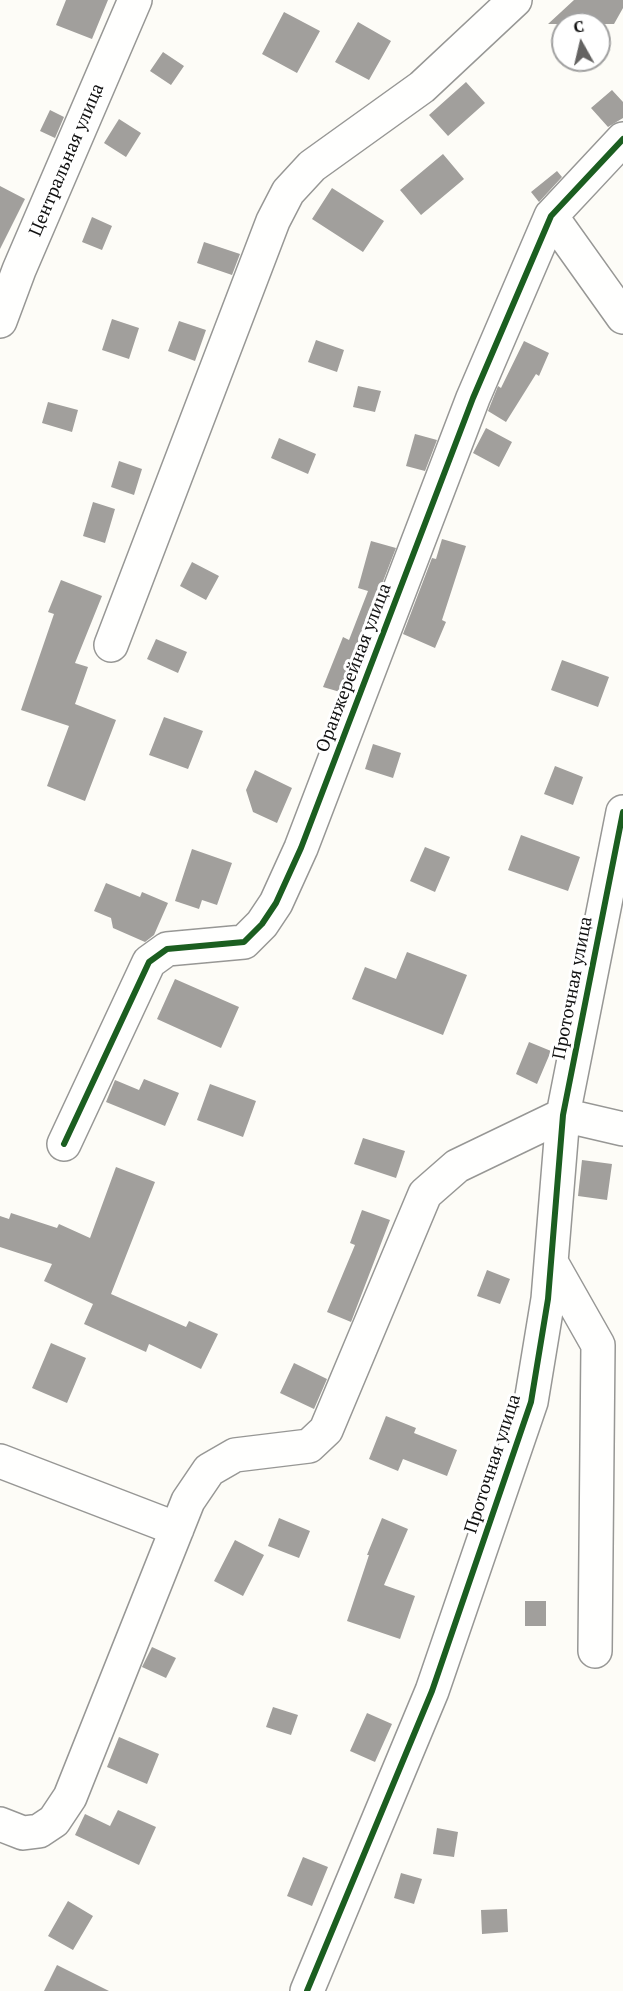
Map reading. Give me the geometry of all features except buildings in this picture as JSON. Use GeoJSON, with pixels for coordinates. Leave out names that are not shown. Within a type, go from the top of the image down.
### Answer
{"type":"FeatureCollection","features":[{"type":"Feature","properties":{"kind":"street","name":"Центральная улица"},"geometry":{"type":"LineString","coordinates":[[0,321],[19,270],[135,0]]}},
{"type":"Feature","properties":{"kind":"street"},"geometry":{"type":"LineString","coordinates":[[111,645],[273,220],[288,192],[312,166],[422,87],[515,0]]}},
{"type":"Feature","properties":{"kind":"street","name":"Оранжерейная улица"},"geometry":{"type":"LineString","coordinates":[[64,1144],[149,962],[167,950],[244,942],[262,924],[276,903],[301,848],[473,398],[551,216],[623,139]]}},
{"type":"Feature","properties":{"kind":"street"},"geometry":{"type":"LineString","coordinates":[[551,216],[623,317]]}},
{"type":"Feature","properties":{"kind":"street","name":"Проточная улица"},"geometry":{"type":"LineString","coordinates":[[314,1988],[432,1691],[531,1402],[548,1299],[563,1114],[623,814]]}},
{"type":"Feature","properties":{"kind":"street"},"geometry":{"type":"LineString","coordinates":[[0,1824],[23,1833],[39,1832],[54,1821],[70,1797],[188,1501],[209,1470],[235,1455],[309,1446],[327,1430],[425,1194],[457,1166],[563,1114],[623,1129]]}},
{"type":"Feature","properties":{"kind":"street"},"geometry":{"type":"LineString","coordinates":[[551,1262],[598,1346],[595,1651]]}},
{"type":"Feature","properties":{"kind":"street"},"geometry":{"type":"LineString","coordinates":[[0,1461],[177,1529]]}},
{"type":"Feature","properties":{"kind":"cycle path"},"geometry":{"type":"LineString","coordinates":[[64,1144],[149,962],[167,949],[244,942],[262,924],[276,903],[301,848],[473,398],[551,216],[623,139]]}},
{"type":"Feature","properties":{"kind":"cycle path"},"geometry":{"type":"LineString","coordinates":[[307,1991],[432,1691],[531,1402],[548,1299],[563,1115],[623,812]]}}]}
